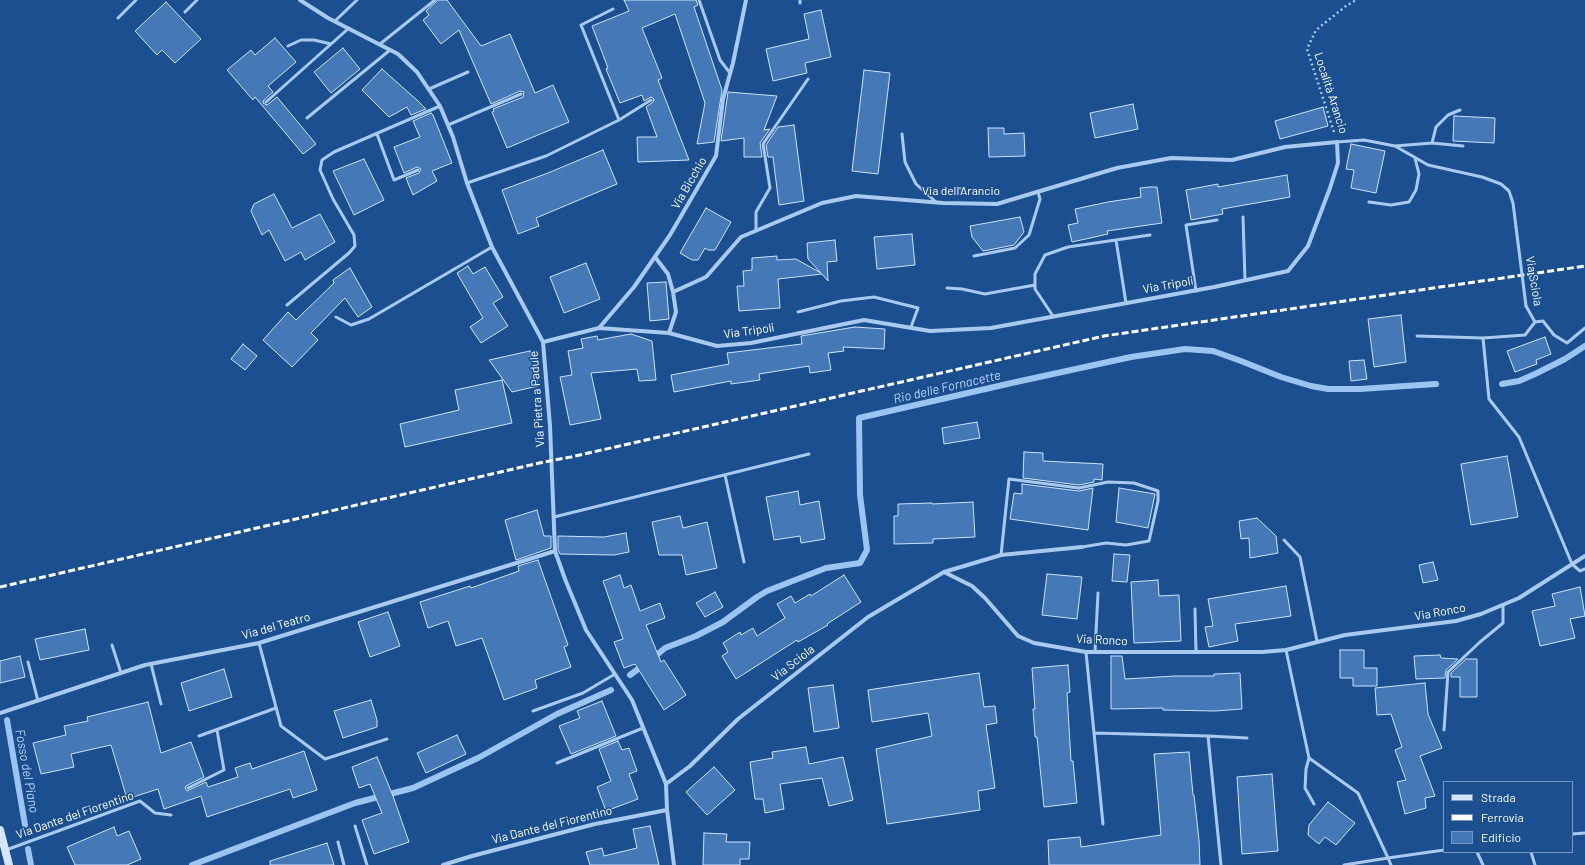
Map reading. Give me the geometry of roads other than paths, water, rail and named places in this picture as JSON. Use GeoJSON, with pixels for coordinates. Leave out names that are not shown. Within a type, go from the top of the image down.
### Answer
{"type":"FeatureCollection","features":[{"type":"Feature","properties":{"kind":"street","name":"Via Pietra a Padule"},"geometry":{"type":"LineString","coordinates":[[300,0],[335,21],[398,54],[418,72],[440,106],[448,125],[467,183],[492,247],[543,342],[550,426],[555,551],[586,630],[632,700],[666,784],[667,810],[674,865]]}},
{"type":"Feature","properties":{"kind":"street","name":"Via Bicchio"},"geometry":{"type":"LineString","coordinates":[[599,328],[634,287],[670,235],[716,156],[723,99],[746,0]]}},
{"type":"Feature","properties":{"kind":"street","name":"Via dell'Arancio"},"geometry":{"type":"LineString","coordinates":[[673,292],[706,277],[741,237],[822,203],[856,196],[936,202],[998,204],[1117,168],[1171,158],[1232,160],[1286,147],[1337,142]]}},
{"type":"Feature","properties":{"kind":"street","name":"Via Tripoli"},"geometry":{"type":"LineString","coordinates":[[543,342],[599,328],[669,334],[717,346],[751,343],[864,320],[930,331],[991,328],[1196,291],[1288,271],[1308,246],[1330,188],[1338,162],[1337,142]]}},
{"type":"Feature","properties":{"kind":"street"},"geometry":{"type":"LineString","coordinates":[[655,257],[668,274],[673,292],[676,312],[669,334]]}},
{"type":"Feature","properties":{"kind":"street","name":"Via Sciola"},"geometry":{"type":"LineString","coordinates":[[666,784],[690,766],[738,719],[868,617],[944,572],[1002,555],[1082,547]]}},
{"type":"Feature","properties":{"kind":"street","name":"Via del Teatro"},"geometry":{"type":"LineString","coordinates":[[0,713],[151,664],[259,643],[555,551]]}},
{"type":"Feature","properties":{"kind":"street","name":"Via Ronco"},"geometry":{"type":"LineString","coordinates":[[944,572],[972,586],[985,598],[1018,636],[1034,643],[1086,652],[1262,652],[1286,650],[1345,635],[1456,621],[1503,606],[1519,598],[1585,556]]}},
{"type":"Feature","properties":{"kind":"street","name":"Via Dante del Fiorentino"},"geometry":{"type":"LineString","coordinates":[[443,865],[595,824],[667,810]]}},
{"type":"Feature","properties":{"kind":"street"},"geometry":{"type":"LineString","coordinates":[[0,830],[9,865]]}},
{"type":"Feature","properties":{"kind":"lane"},"geometry":{"type":"LineString","coordinates":[[118,18],[136,0]]}},
{"type":"Feature","properties":{"kind":"lane"},"geometry":{"type":"LineString","coordinates":[[186,12],[197,0]]}},
{"type":"Feature","properties":{"kind":"lane"},"geometry":{"type":"LineString","coordinates":[[335,21],[357,0]]}},
{"type":"Feature","properties":{"kind":"lane"},"geometry":{"type":"LineString","coordinates":[[380,44],[435,0]]}},
{"type":"Feature","properties":{"kind":"lane"},"geometry":{"type":"LineString","coordinates":[[699,0],[720,60],[730,73]]}},
{"type":"Feature","properties":{"kind":"lane"},"geometry":{"type":"LineString","coordinates":[[613,9],[581,25],[619,120]]}},
{"type":"Feature","properties":{"kind":"lane"},"geometry":{"type":"LineString","coordinates":[[266,102],[349,28]]}},
{"type":"Feature","properties":{"kind":"lane"},"geometry":{"type":"LineString","coordinates":[[288,46],[302,40],[314,40],[331,44]]}},
{"type":"Feature","properties":{"kind":"lane"},"geometry":{"type":"LineString","coordinates":[[307,118],[390,50]]}},
{"type":"Feature","properties":{"kind":"lane"},"geometry":{"type":"LineString","coordinates":[[429,89],[468,72]]}},
{"type":"Feature","properties":{"kind":"lane"},"geometry":{"type":"LineString","coordinates":[[756,230],[756,212],[770,188],[763,144],[808,80]]}},
{"type":"Feature","properties":{"kind":"lane"},"geometry":{"type":"LineString","coordinates":[[448,125],[521,94]]}},
{"type":"Feature","properties":{"kind":"lane"},"geometry":{"type":"LineString","coordinates":[[467,183],[546,156],[619,120],[651,100]]}},
{"type":"Feature","properties":{"kind":"lane"},"geometry":{"type":"LineString","coordinates":[[287,305],[349,253],[355,246],[354,235],[320,170],[322,160],[334,152],[440,106]]}},
{"type":"Feature","properties":{"kind":"lane"},"geometry":{"type":"LineString","coordinates":[[1432,143],[1436,127],[1448,115],[1460,110]]}},
{"type":"Feature","properties":{"kind":"lane"},"geometry":{"type":"LineString","coordinates":[[377,134],[394,180],[418,170]]}},
{"type":"Feature","properties":{"kind":"lane"},"geometry":{"type":"LineString","coordinates":[[902,134],[905,162],[916,184],[936,202]]}},
{"type":"Feature","properties":{"kind":"lane","name":"Via Sciola"},"geometry":{"type":"LineString","coordinates":[[1337,142],[1364,140],[1396,146],[1428,165],[1482,177],[1501,184],[1508,191],[1513,203],[1526,306],[1535,322],[1525,335],[1482,338],[1417,336]]}},
{"type":"Feature","properties":{"kind":"lane"},"geometry":{"type":"LineString","coordinates":[[1396,146],[1432,143],[1463,146]]}},
{"type":"Feature","properties":{"kind":"lane"},"geometry":{"type":"LineString","coordinates":[[1369,202],[1391,205],[1409,202],[1416,190],[1419,174],[1415,158]]}},
{"type":"Feature","properties":{"kind":"lane"},"geometry":{"type":"LineString","coordinates":[[974,256],[1015,248],[1024,240],[1029,235],[1040,199],[1038,192]]}},
{"type":"Feature","properties":{"kind":"lane"},"geometry":{"type":"LineString","coordinates":[[1243,217],[1245,280]]}},
{"type":"Feature","properties":{"kind":"lane"},"geometry":{"type":"LineString","coordinates":[[1196,291],[1186,225],[1217,220]]}},
{"type":"Feature","properties":{"kind":"lane"},"geometry":{"type":"LineString","coordinates":[[1053,316],[1035,289],[1035,274],[1045,255],[1068,247],[1150,236]]}},
{"type":"Feature","properties":{"kind":"lane"},"geometry":{"type":"LineString","coordinates":[[1116,240],[1126,303]]}},
{"type":"Feature","properties":{"kind":"lane"},"geometry":{"type":"LineString","coordinates":[[336,317],[351,325],[369,319],[492,247]]}},
{"type":"Feature","properties":{"kind":"lane"},"geometry":{"type":"LineString","coordinates":[[947,288],[962,289],[985,294],[1035,285]]}},
{"type":"Feature","properties":{"kind":"lane"},"geometry":{"type":"LineString","coordinates":[[798,312],[841,301],[874,297],[918,308],[911,328]]}},
{"type":"Feature","properties":{"kind":"lane"},"geometry":{"type":"LineString","coordinates":[[1535,322],[1543,321],[1554,335],[1567,342],[1585,328]]}},
{"type":"Feature","properties":{"kind":"lane"},"geometry":{"type":"LineString","coordinates":[[1482,338],[1489,399],[1519,438],[1572,564],[1580,571],[1585,569]]}},
{"type":"Feature","properties":{"kind":"lane"},"geometry":{"type":"LineString","coordinates":[[554,517],[809,454]]}},
{"type":"Feature","properties":{"kind":"lane"},"geometry":{"type":"LineString","coordinates":[[725,475],[744,562]]}},
{"type":"Feature","properties":{"kind":"lane"},"geometry":{"type":"LineString","coordinates":[[1002,555],[1009,479],[1079,488],[1108,482],[1134,483],[1158,491],[1158,501],[1149,541],[1126,545],[1106,543],[1082,547]]}},
{"type":"Feature","properties":{"kind":"lane"},"geometry":{"type":"LineString","coordinates":[[1284,540],[1300,557],[1317,641]]}},
{"type":"Feature","properties":{"kind":"lane"},"geometry":{"type":"LineString","coordinates":[[1095,652],[1098,593]]}},
{"type":"Feature","properties":{"kind":"lane"},"geometry":{"type":"LineString","coordinates":[[1444,730],[1448,672],[1503,623],[1503,606]]}},
{"type":"Feature","properties":{"kind":"lane"},"geometry":{"type":"LineString","coordinates":[[1195,609],[1196,652]]}},
{"type":"Feature","properties":{"kind":"lane"},"geometry":{"type":"LineString","coordinates":[[259,643],[280,726],[325,759],[387,739]]}},
{"type":"Feature","properties":{"kind":"lane"},"geometry":{"type":"LineString","coordinates":[[112,645],[121,673]]}},
{"type":"Feature","properties":{"kind":"lane"},"geometry":{"type":"LineString","coordinates":[[1286,650],[1309,758],[1306,769],[1305,788],[1314,804]]}},
{"type":"Feature","properties":{"kind":"lane"},"geometry":{"type":"LineString","coordinates":[[1086,652],[1103,824]]}},
{"type":"Feature","properties":{"kind":"lane"},"geometry":{"type":"LineString","coordinates":[[28,662],[38,701]]}},
{"type":"Feature","properties":{"kind":"lane"},"geometry":{"type":"LineString","coordinates":[[151,664],[161,704]]}},
{"type":"Feature","properties":{"kind":"lane"},"geometry":{"type":"LineString","coordinates":[[533,711],[583,694],[615,674]]}},
{"type":"Feature","properties":{"kind":"lane"},"geometry":{"type":"LineString","coordinates":[[199,736],[276,708]]}},
{"type":"Feature","properties":{"kind":"lane"},"geometry":{"type":"LineString","coordinates":[[557,763],[644,728]]}},
{"type":"Feature","properties":{"kind":"lane"},"geometry":{"type":"LineString","coordinates":[[188,788],[224,770],[217,730]]}},
{"type":"Feature","properties":{"kind":"lane"},"geometry":{"type":"LineString","coordinates":[[1094,733],[1247,738]]}},
{"type":"Feature","properties":{"kind":"lane"},"geometry":{"type":"LineString","coordinates":[[1208,736],[1221,865]]}},
{"type":"Feature","properties":{"kind":"lane"},"geometry":{"type":"LineString","coordinates":[[1309,758],[1358,793],[1391,865]]}},
{"type":"Feature","properties":{"kind":"lane","name":"Via Dante del Fiorentino"},"geometry":{"type":"LineString","coordinates":[[5,850],[140,801],[155,813],[171,815]]}},
{"type":"Feature","properties":{"kind":"lane"},"geometry":{"type":"LineString","coordinates":[[355,826],[367,865]]}},
{"type":"Feature","properties":{"kind":"lane"},"geometry":{"type":"LineString","coordinates":[[1573,834],[1585,832]]}},
{"type":"Feature","properties":{"kind":"lane"},"geometry":{"type":"LineString","coordinates":[[338,842],[344,865]]}},
{"type":"Feature","properties":{"kind":"lane"},"geometry":{"type":"LineString","coordinates":[[1344,865],[1443,850]]}},
{"type":"Feature","properties":{"kind":"lane"},"geometry":{"type":"LineString","coordinates":[[1477,853],[1483,865]]}},
{"type":"Feature","properties":{"kind":"lane"},"geometry":{"type":"LineString","coordinates":[[1532,853],[1535,865]]}},
{"type":"Feature","properties":{"kind":"waterway","name":"Rio delle Fornacette"},"geometry":{"type":"LineString","coordinates":[[1502,384],[1519,381],[1535,374],[1565,359],[1585,346]]}},
{"type":"Feature","properties":{"kind":"waterway","name":"Rio delle Fornacette"},"geometry":{"type":"LineString","coordinates":[[652,659],[665,648],[696,636],[723,622],[767,591],[826,568],[860,563],[867,550],[860,495],[859,418],[1131,357],[1185,349],[1213,351],[1281,377],[1311,386],[1328,389],[1360,389],[1436,384]]}},
{"type":"Feature","properties":{"kind":"waterway","name":"Rio delle Fornacette"},"geometry":{"type":"LineString","coordinates":[[630,675],[645,664]]}},
{"type":"Feature","properties":{"kind":"waterway"},"geometry":{"type":"LineString","coordinates":[[192,865],[355,803],[413,788],[478,758],[557,714],[611,690]]}},
{"type":"Feature","properties":{"kind":"waterway","name":"Fosso del Piano"},"geometry":{"type":"LineString","coordinates":[[7,720],[25,825]]}},
{"type":"Feature","properties":{"kind":"waterway","name":"Fosso del Piano"},"geometry":{"type":"LineString","coordinates":[[28,849],[31,865]]}},
{"type":"Feature","properties":{"kind":"railway"},"geometry":{"type":"LineString","coordinates":[[0,587],[544,462],[1104,336],[1585,266]]}}]}
